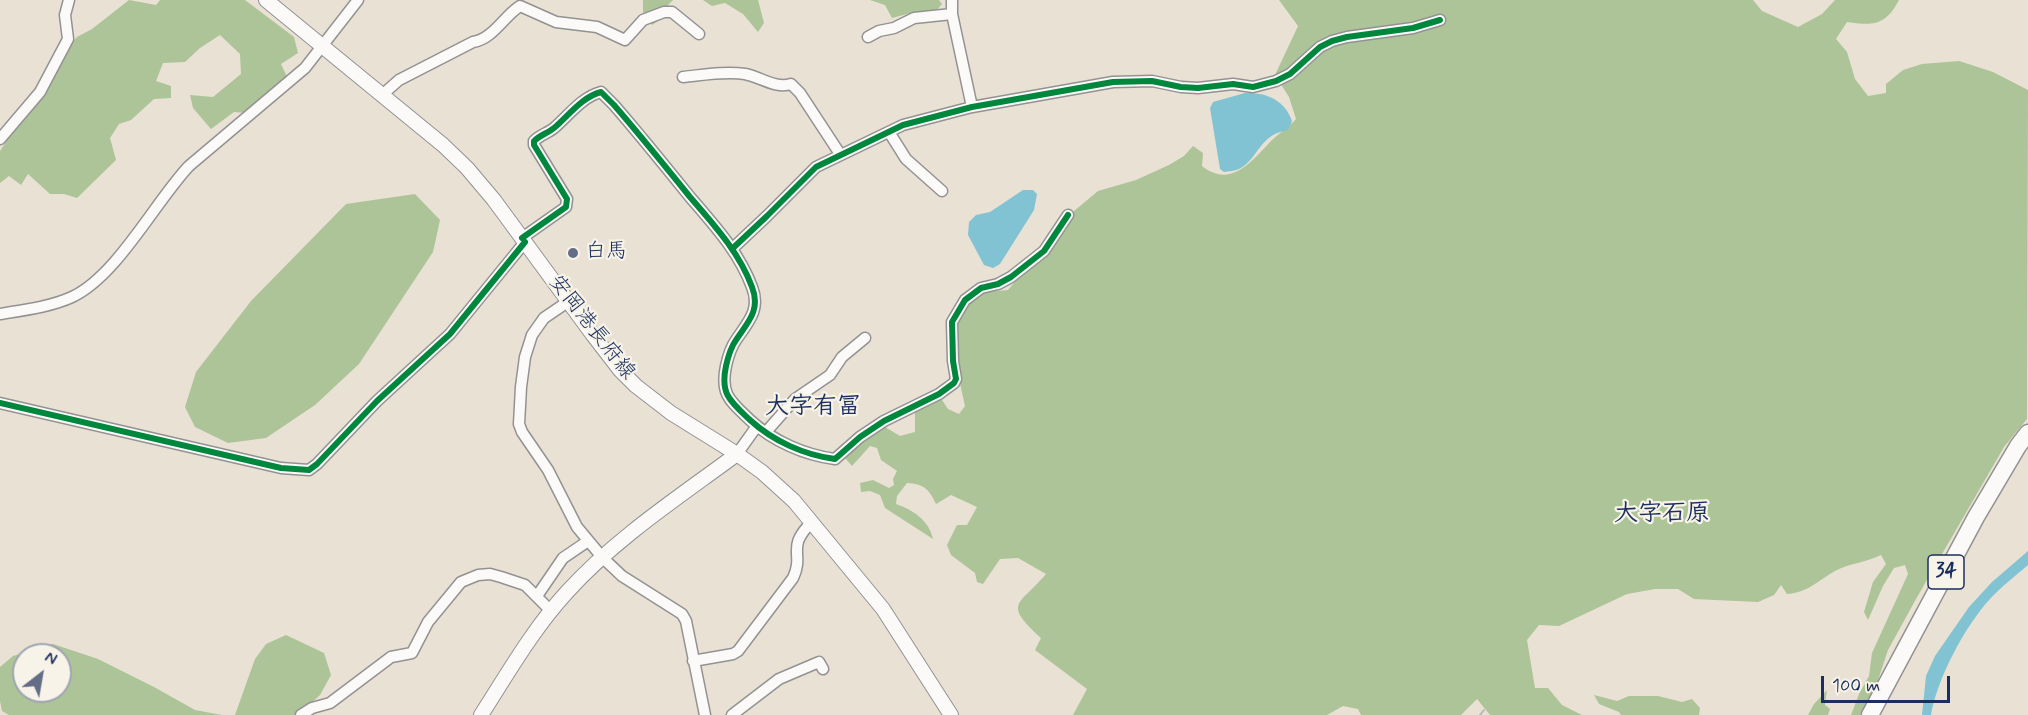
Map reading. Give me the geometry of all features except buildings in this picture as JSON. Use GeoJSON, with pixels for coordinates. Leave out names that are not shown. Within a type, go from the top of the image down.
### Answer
{"type":"FeatureCollection","features":[{"type":"Feature","properties":{"kind":"main road","name":"安岡港長府線"},"geometry":{"type":"LineString","coordinates":[[266,0],[443,145],[467,168],[620,370],[636,386],[670,413],[762,472],[795,501],[883,609],[951,715]]}},
{"type":"Feature","properties":{"kind":"main road","name":"34"},"geometry":{"type":"LineString","coordinates":[[1870,715],[1976,517],[2028,433]]}},
{"type":"Feature","properties":{"kind":"main road"},"geometry":{"type":"LineString","coordinates":[[481,715],[551,610],[602,557],[737,454]]}},
{"type":"Feature","properties":{"kind":"street"},"geometry":{"type":"LineString","coordinates":[[0,139],[40,92],[68,39],[65,15],[69,0]]}},
{"type":"Feature","properties":{"kind":"street"},"geometry":{"type":"LineString","coordinates":[[0,314],[57,303],[75,296],[91,284],[120,254],[189,166],[298,75],[323,47],[358,0]]}},
{"type":"Feature","properties":{"kind":"street"},"geometry":{"type":"LineString","coordinates":[[952,0],[952,14],[972,107]]}},
{"type":"Feature","properties":{"kind":"street"},"geometry":{"type":"LineString","coordinates":[[382,95],[399,81],[479,41],[520,6],[556,22],[597,27],[625,40],[643,20],[667,11],[672,12],[699,34]]}},
{"type":"Feature","properties":{"kind":"street"},"geometry":{"type":"LineString","coordinates":[[868,37],[914,18],[952,14]]}},
{"type":"Feature","properties":{"kind":"street"},"geometry":{"type":"LineString","coordinates":[[733,248],[816,166],[909,123],[972,107],[1113,82],[1152,81],[1189,88],[1233,84],[1253,87],[1276,81],[1290,74],[1320,47],[1332,41],[1347,36],[1413,28],[1440,20]]}},
{"type":"Feature","properties":{"kind":"street"},"geometry":{"type":"LineString","coordinates":[[683,77],[724,73],[747,74],[784,86],[791,84],[800,93],[840,154]]}},
{"type":"Feature","properties":{"kind":"street"},"geometry":{"type":"LineString","coordinates":[[0,403],[281,468],[309,470],[377,401],[450,334],[523,240],[566,207],[567,199],[534,145],[534,141],[552,130],[585,99],[601,92],[733,248],[756,299],[751,320],[734,342],[727,362],[723,382],[726,394],[734,406],[761,429],[795,449],[836,459],[853,442],[884,421],[939,394],[954,383],[957,378],[953,361],[952,322],[965,300],[981,288],[998,284],[1011,277],[1044,251],[1068,215]]}},
{"type":"Feature","properties":{"kind":"street"},"geometry":{"type":"LineString","coordinates":[[889,132],[906,159],[942,191]]}},
{"type":"Feature","properties":{"kind":"street"},"geometry":{"type":"LineString","coordinates":[[569,301],[544,318],[532,335],[525,357],[519,424],[548,470],[577,527],[588,541],[622,576],[682,614],[686,621],[705,715]]}},
{"type":"Feature","properties":{"kind":"street"},"geometry":{"type":"LineString","coordinates":[[737,454],[761,429],[830,375],[842,357],[865,338]]}},
{"type":"Feature","properties":{"kind":"street"},"geometry":{"type":"LineString","coordinates":[[693,661],[733,654],[738,651],[793,578],[796,572],[796,542],[801,532],[812,522]]}},
{"type":"Feature","properties":{"kind":"street"},"geometry":{"type":"LineString","coordinates":[[537,596],[563,558],[588,541]]}},
{"type":"Feature","properties":{"kind":"street"},"geometry":{"type":"LineString","coordinates":[[301,715],[312,708],[330,703],[391,657],[412,653],[428,622],[461,582],[468,578],[490,574],[525,585],[551,610]]}},
{"type":"Feature","properties":{"kind":"street"},"geometry":{"type":"LineString","coordinates":[[732,715],[779,680],[819,662],[823,669]]}},
{"type":"Feature","properties":{"kind":"green space"},"geometry":{"type":"Polygon","coordinates":[[[129,0],[156,5],[160,0],[245,0],[294,37],[298,53],[281,64],[288,79],[247,113],[234,112],[211,129],[193,108],[190,95],[213,97],[241,74],[240,54],[220,35],[200,48],[185,62],[163,63],[156,81],[171,86],[171,98],[154,99],[131,120],[119,124],[110,138],[116,160],[77,198],[64,194],[50,194],[28,174],[21,185],[9,176],[0,183],[0,151],[46,92],[58,59],[77,37],[92,29],[129,0]]]}},
{"type":"Feature","properties":{"kind":"green space"},"geometry":{"type":"Polygon","coordinates":[[[643,0],[673,0],[668,5],[670,9],[667,15],[652,25],[643,12],[643,0]]]}},
{"type":"Feature","properties":{"kind":"green space"},"geometry":{"type":"Polygon","coordinates":[[[703,0],[758,0],[764,23],[758,32],[743,14],[725,3],[712,6],[703,0]]]}},
{"type":"Feature","properties":{"kind":"green space"},"geometry":{"type":"Polygon","coordinates":[[[870,0],[939,0],[942,4],[935,12],[911,13],[892,18],[885,5],[870,0]]]}},
{"type":"Feature","properties":{"kind":"green space"},"geometry":{"type":"Polygon","coordinates":[[[1279,0],[1753,0],[1762,11],[1798,27],[1822,14],[1835,0],[1899,0],[1889,15],[1878,22],[1865,24],[1847,22],[1836,39],[1847,52],[1855,79],[1868,96],[1886,93],[1886,84],[1903,70],[1922,64],[1959,61],[1993,72],[2028,90],[2027,419],[2004,447],[1916,599],[1888,650],[1876,686],[1860,715],[1851,715],[1869,676],[1872,653],[1908,574],[1905,565],[1894,568],[1868,620],[1864,612],[1873,582],[1886,564],[1881,555],[1841,568],[1801,591],[1787,594],[1781,585],[1774,595],[1758,602],[1694,599],[1678,589],[1655,589],[1627,594],[1559,626],[1539,625],[1527,640],[1535,688],[1548,688],[1562,705],[1582,715],[1490,715],[1477,699],[1461,715],[1361,715],[1358,709],[1343,706],[1327,715],[1073,715],[1087,689],[1035,650],[1041,638],[1018,610],[1022,599],[1046,574],[1018,558],[1000,559],[983,584],[977,582],[975,573],[951,555],[947,545],[957,525],[967,525],[977,507],[951,495],[936,504],[925,488],[907,483],[897,496],[896,504],[908,509],[924,521],[933,539],[885,508],[880,495],[870,491],[861,492],[860,483],[873,480],[889,488],[894,485],[893,479],[897,471],[881,460],[877,448],[870,446],[852,466],[845,458],[858,443],[885,427],[900,436],[915,432],[915,412],[940,397],[948,409],[959,414],[965,406],[958,374],[956,324],[970,303],[985,292],[1008,290],[1056,243],[1074,211],[1098,191],[1136,180],[1169,165],[1184,156],[1193,146],[1203,153],[1202,166],[1213,172],[1222,175],[1240,170],[1296,119],[1289,97],[1275,75],[1298,26],[1279,0]]]}},
{"type":"Feature","properties":{"kind":"green space"},"geometry":{"type":"Polygon","coordinates":[[[415,194],[440,220],[433,252],[359,364],[315,405],[266,438],[228,443],[195,427],[185,407],[196,372],[251,301],[346,204],[415,194]]]}},
{"type":"Feature","properties":{"kind":"green space"},"geometry":{"type":"Polygon","coordinates":[[[286,635],[324,653],[331,675],[320,695],[298,715],[235,715],[255,659],[266,644],[286,635]]]}},
{"type":"Feature","properties":{"kind":"green space"},"geometry":{"type":"Polygon","coordinates":[[[72,650],[98,659],[195,710],[222,715],[9,715],[2,711],[0,701],[0,667],[12,657],[12,703],[72,703],[72,650]]]}},
{"type":"Feature","properties":{"kind":"green space"},"geometry":{"type":"Polygon","coordinates":[[[1827,690],[1825,705],[1830,709],[1828,715],[1808,715],[1814,704],[1827,690]]]}},
{"type":"Feature","properties":{"kind":"green space"},"geometry":{"type":"Polygon","coordinates":[[[1594,695],[1617,701],[1629,696],[1658,696],[1682,702],[1692,699],[1700,708],[1699,715],[1621,715],[1599,704],[1594,695]]]}},
{"type":"Feature","properties":{"kind":"water"},"geometry":{"type":"Polygon","coordinates":[[[1245,93],[1260,94],[1274,99],[1285,108],[1292,121],[1288,130],[1270,137],[1246,165],[1237,170],[1224,172],[1220,169],[1210,108],[1213,102],[1245,93]]]}},
{"type":"Feature","properties":{"kind":"water"},"geometry":{"type":"Polygon","coordinates":[[[1023,190],[1033,190],[1037,194],[1034,210],[1000,264],[993,268],[984,265],[968,235],[969,222],[976,215],[990,212],[1023,190]]]}},
{"type":"Feature","properties":{"kind":"water"},"geometry":{"type":"Polygon","coordinates":[[[2028,551],[2028,565],[1994,595],[1971,623],[1939,685],[1931,715],[1922,715],[1926,676],[1935,656],[1969,607],[1992,582],[2028,551]]]}},
{"type":"Feature","properties":{"kind":"railway"},"geometry":{"type":"LineString","coordinates":[[1480,715],[1484,710]]}},
{"type":"Feature","properties":{"kind":"cycle path"},"geometry":{"type":"LineString","coordinates":[[733,248],[816,167],[903,125],[972,107],[1113,82],[1152,81],[1198,88],[1233,84],[1253,87],[1276,81],[1290,74],[1320,47],[1332,41],[1413,28],[1440,20]]}},
{"type":"Feature","properties":{"kind":"cycle path"},"geometry":{"type":"LineString","coordinates":[[522,238],[566,207],[567,199],[534,145],[534,141],[554,128],[582,102],[601,92],[725,239],[747,274],[754,295],[754,309],[733,346],[726,366],[724,384],[728,396],[759,428],[779,441],[812,454],[835,459],[860,437],[884,421],[939,394],[954,383],[956,379],[952,322],[965,300],[981,288],[998,284],[1011,277],[1044,251],[1068,215]]}},
{"type":"Feature","properties":{"kind":"cycle path"},"geometry":{"type":"LineString","coordinates":[[0,403],[281,468],[309,470],[377,401],[450,334],[525,242]]}},
{"type":"Feature","properties":{"kind":"place","name":"白馬"},"geometry":{"type":"Point","coordinates":[573,253]}},
{"type":"Feature","properties":{"kind":"district","name":"大字有冨"},"geometry":{"type":"Point","coordinates":[813,408]}},
{"type":"Feature","properties":{"kind":"district","name":"大字石原"},"geometry":{"type":"Point","coordinates":[1662,515]}}]}
